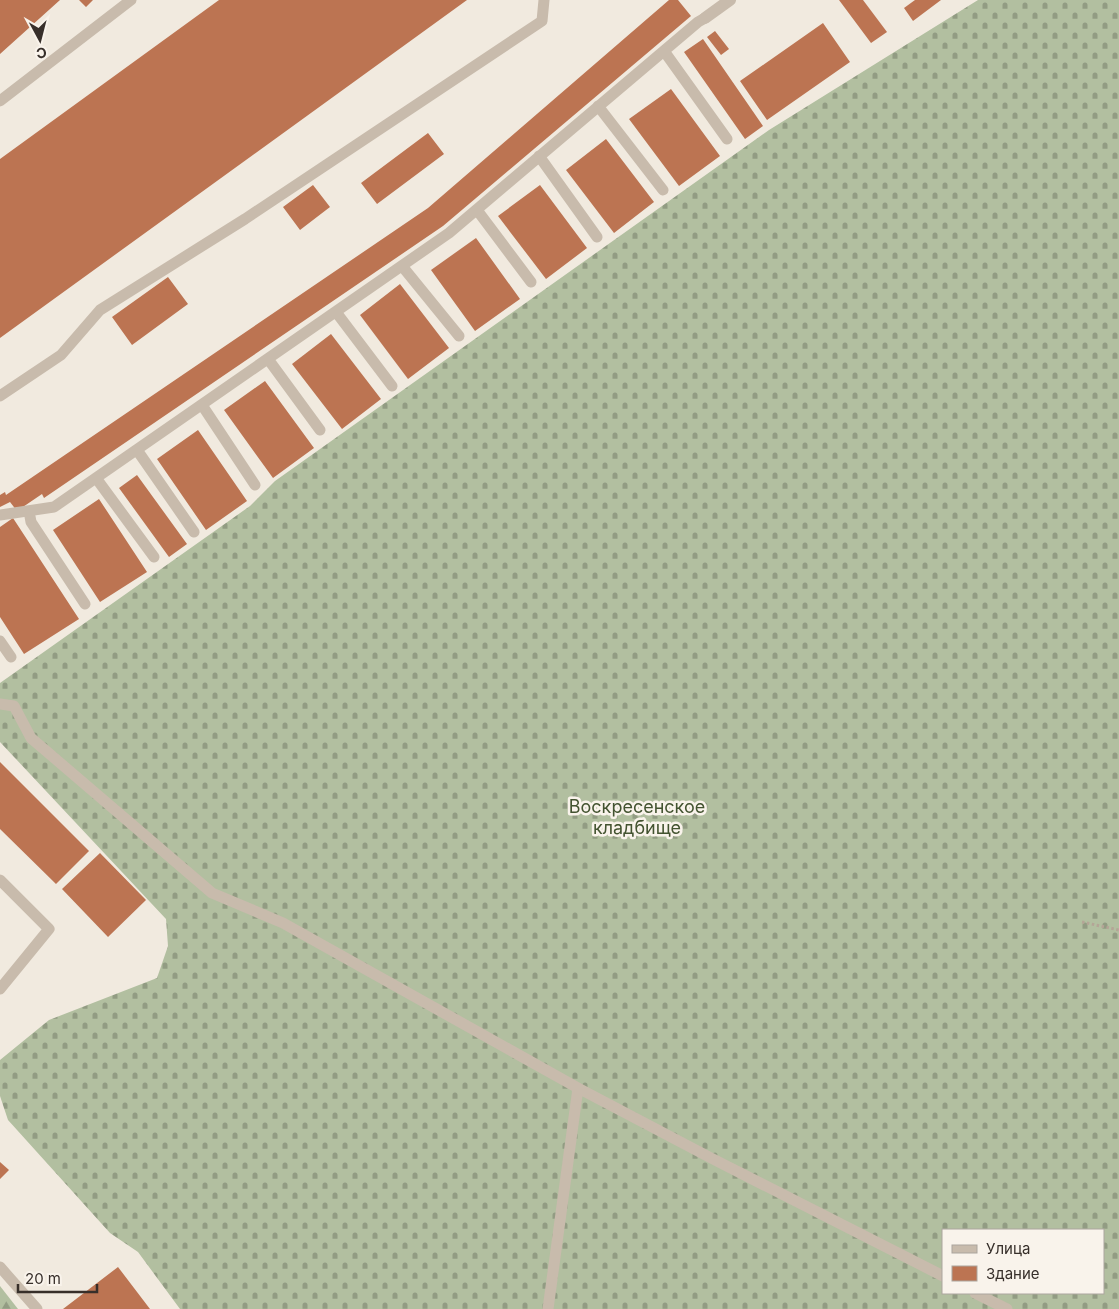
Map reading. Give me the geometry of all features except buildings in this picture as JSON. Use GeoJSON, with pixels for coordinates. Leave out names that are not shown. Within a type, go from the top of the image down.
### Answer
{"type":"FeatureCollection","features":[{"type":"Feature","properties":{"kind":"street"},"geometry":{"type":"LineString","coordinates":[[705,18],[730,0]]}},
{"type":"Feature","properties":{"kind":"lane"},"geometry":{"type":"LineString","coordinates":[[0,101],[131,0]]}},
{"type":"Feature","properties":{"kind":"lane"},"geometry":{"type":"LineString","coordinates":[[0,396],[61,355],[100,310],[245,219],[542,21],[544,0]]}},
{"type":"Feature","properties":{"kind":"lane"},"geometry":{"type":"LineString","coordinates":[[0,515],[54,507],[449,233],[705,18]]}},
{"type":"Feature","properties":{"kind":"lane"},"geometry":{"type":"LineString","coordinates":[[664,51],[727,139]]}},
{"type":"Feature","properties":{"kind":"lane"},"geometry":{"type":"LineString","coordinates":[[598,106],[663,190]]}},
{"type":"Feature","properties":{"kind":"lane"},"geometry":{"type":"LineString","coordinates":[[539,156],[597,237]]}},
{"type":"Feature","properties":{"kind":"lane"},"geometry":{"type":"LineString","coordinates":[[477,210],[531,282]]}},
{"type":"Feature","properties":{"kind":"lane"},"geometry":{"type":"LineString","coordinates":[[402,266],[459,336]]}},
{"type":"Feature","properties":{"kind":"lane"},"geometry":{"type":"LineString","coordinates":[[336,312],[392,386]]}},
{"type":"Feature","properties":{"kind":"lane"},"geometry":{"type":"LineString","coordinates":[[268,359],[320,430]]}},
{"type":"Feature","properties":{"kind":"lane"},"geometry":{"type":"LineString","coordinates":[[202,405],[255,485]]}},
{"type":"Feature","properties":{"kind":"lane"},"geometry":{"type":"LineString","coordinates":[[137,450],[194,532]]}},
{"type":"Feature","properties":{"kind":"lane"},"geometry":{"type":"LineString","coordinates":[[96,478],[154,557]]}},
{"type":"Feature","properties":{"kind":"lane"},"geometry":{"type":"LineString","coordinates":[[29,511],[31,522],[85,604]]}},
{"type":"Feature","properties":{"kind":"lane"},"geometry":{"type":"LineString","coordinates":[[0,641],[11,657]]}},
{"type":"Feature","properties":{"kind":"lane"},"geometry":{"type":"LineString","coordinates":[[0,704],[14,706],[31,738],[212,893],[283,923],[578,1088],[710,1158],[942,1275]]}},
{"type":"Feature","properties":{"kind":"lane"},"geometry":{"type":"LineString","coordinates":[[0,880],[49,929],[0,989]]}},
{"type":"Feature","properties":{"kind":"lane"},"geometry":{"type":"LineString","coordinates":[[548,1309],[578,1088]]}},
{"type":"Feature","properties":{"kind":"lane"},"geometry":{"type":"LineString","coordinates":[[0,1266],[38,1309]]}},
{"type":"Feature","properties":{"kind":"lane"},"geometry":{"type":"LineString","coordinates":[[977,1294],[1007,1309]]}},
{"type":"Feature","properties":{"kind":"path"},"geometry":{"type":"LineString","coordinates":[[1082,922],[1119,930]]}},
{"type":"Feature","properties":{"kind":"green space","name":"Воскресенское кладбище"},"geometry":{"type":"Polygon","coordinates":[[[978,0],[1119,0],[1119,1309],[180,1309],[138,1252],[110,1233],[8,1120],[0,1096],[0,1060],[49,1020],[157,978],[168,946],[166,919],[0,742],[0,683],[250,506],[275,481],[769,130],[978,0]]]}},
{"type":"Feature","properties":{"kind":"green space"},"geometry":{"type":"Polygon","coordinates":[[[0,1286],[18,1309],[0,1309],[0,1286]]]}}]}
